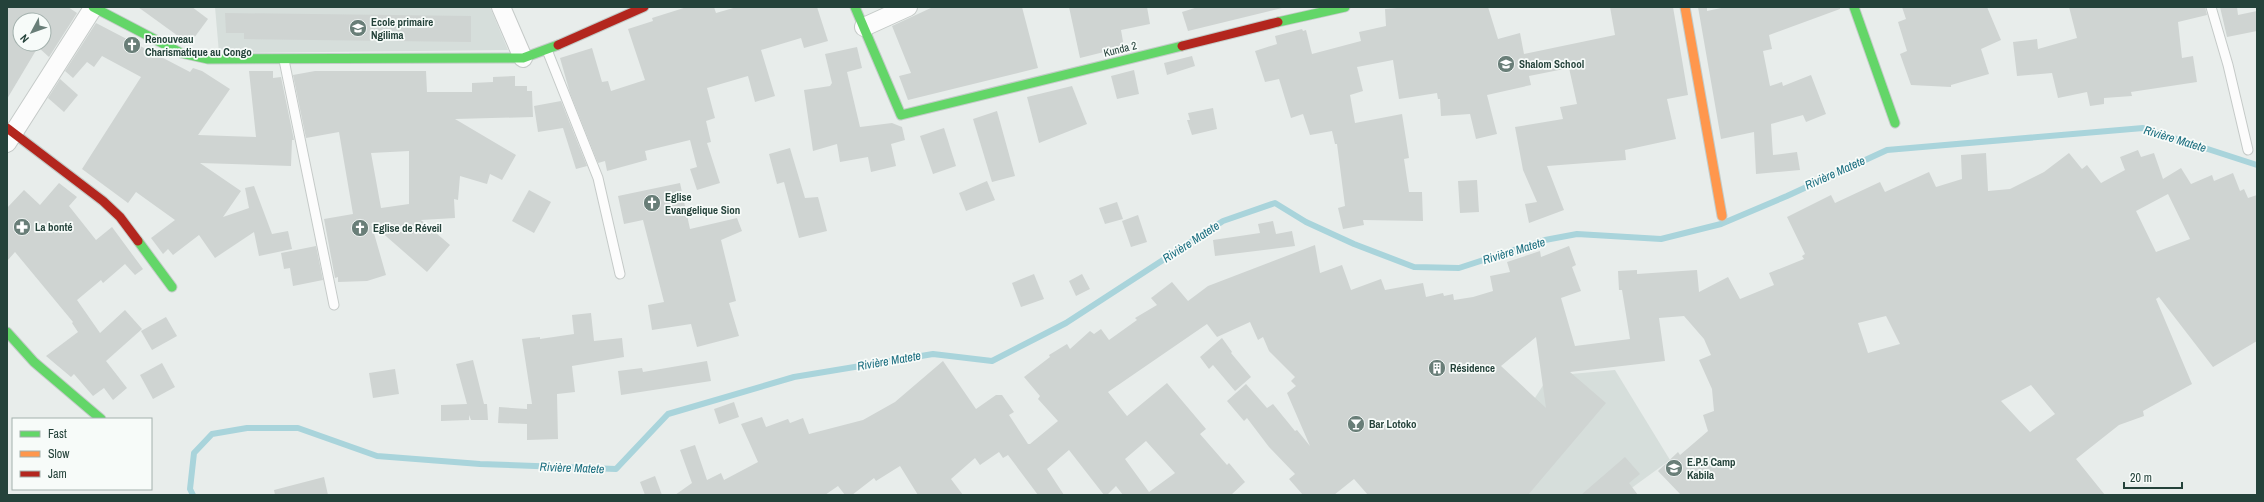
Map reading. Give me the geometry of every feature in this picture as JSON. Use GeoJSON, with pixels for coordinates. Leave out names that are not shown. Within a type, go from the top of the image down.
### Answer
{"type":"FeatureCollection","features":[{"type":"Feature","properties":{"kind":"street"},"geometry":{"type":"LineString","coordinates":[[172,286],[120,217],[103,201],[9,134],[93,7],[182,53],[208,59],[284,60],[523,58],[547,50],[644,7]]}},
{"type":"Feature","properties":{"kind":"street"},"geometry":{"type":"LineString","coordinates":[[501,7],[523,58]]}},
{"type":"Feature","properties":{"kind":"street"},"geometry":{"type":"LineString","coordinates":[[854,7],[864,27],[908,7]]}},
{"type":"Feature","properties":{"kind":"street","name":"Kunda 2"},"geometry":{"type":"LineString","coordinates":[[864,27],[901,115],[1334,8],[1345,7]]}},
{"type":"Feature","properties":{"kind":"street"},"geometry":{"type":"LineString","coordinates":[[1685,7],[1722,216]]}},
{"type":"Feature","properties":{"kind":"street"},"geometry":{"type":"LineString","coordinates":[[1854,7],[1895,123]]}},
{"type":"Feature","properties":{"kind":"street"},"geometry":{"type":"LineString","coordinates":[[7,332],[34,362],[100,418]]}},
{"type":"Feature","properties":{"kind":"lane"},"geometry":{"type":"LineString","coordinates":[[2211,7],[2228,65],[2248,150]]}},
{"type":"Feature","properties":{"kind":"lane"},"geometry":{"type":"LineString","coordinates":[[547,50],[598,178],[620,274]]}},
{"type":"Feature","properties":{"kind":"lane"},"geometry":{"type":"LineString","coordinates":[[284,60],[334,304]]}},
{"type":"Feature","properties":{"kind":"shaded area","name":"Ecole primaire Ngilima"},"geometry":{"type":"Polygon","coordinates":[[[215,7],[490,7],[508,50],[219,53],[215,7]]]}},
{"type":"Feature","properties":{"kind":"shaded area"},"geometry":{"type":"Polygon","coordinates":[[[1615,370],[1670,460],[1622,495],[1512,495],[1490,468],[1549,376],[1615,370]]]}},
{"type":"Feature","properties":{"kind":"building"},"geometry":{"type":"Polygon","coordinates":[[[7,7],[68,7],[77,13],[49,57],[44,52],[52,52],[52,12],[12,12],[12,52],[35,52],[7,99],[7,7]]]}},
{"type":"Feature","properties":{"kind":"building"},"geometry":{"type":"Polygon","coordinates":[[[138,7],[192,7],[208,19],[191,42],[185,41],[138,7]]]}},
{"type":"Feature","properties":{"kind":"building"},"geometry":{"type":"Polygon","coordinates":[[[687,7],[714,7],[716,13],[737,7],[817,7],[828,41],[804,48],[801,38],[761,50],[775,96],[755,102],[748,76],[707,88],[715,118],[706,121],[711,142],[707,143],[720,183],[697,190],[690,169],[697,167],[690,140],[645,151],[647,160],[607,171],[605,161],[598,163],[570,93],[560,58],[592,48],[602,82],[608,81],[611,91],[645,80],[628,29],[653,21],[652,18],[687,7]]]}},
{"type":"Feature","properties":{"kind":"building"},"geometry":{"type":"Polygon","coordinates":[[[933,7],[1022,7],[1038,68],[908,100],[899,76],[911,73],[892,26],[933,7]]]}},
{"type":"Feature","properties":{"kind":"building"},"geometry":{"type":"Polygon","coordinates":[[[1069,7],[1147,7],[1150,24],[1121,30],[1124,47],[1080,58],[1069,7]]]}},
{"type":"Feature","properties":{"kind":"building"},"geometry":{"type":"Polygon","coordinates":[[[1198,7],[1286,7],[1188,31],[1182,12],[1198,7]]]}},
{"type":"Feature","properties":{"kind":"building"},"geometry":{"type":"Polygon","coordinates":[[[1409,7],[1488,7],[1498,39],[1520,33],[1524,54],[1615,35],[1610,7],[1673,7],[1688,95],[1667,99],[1676,139],[1625,150],[1626,160],[1547,166],[1564,210],[1529,223],[1525,204],[1537,202],[1523,170],[1515,127],[1563,119],[1560,107],[1577,104],[1569,68],[1529,76],[1531,85],[1487,95],[1497,134],[1476,139],[1470,114],[1441,116],[1440,99],[1438,99],[1437,93],[1399,99],[1393,60],[1357,67],[1363,91],[1350,95],[1355,123],[1402,114],[1409,158],[1404,159],[1409,192],[1422,192],[1423,221],[1363,220],[1364,225],[1343,229],[1338,208],[1345,206],[1337,144],[1335,144],[1332,131],[1310,135],[1303,114],[1291,118],[1279,79],[1265,82],[1255,51],[1277,44],[1275,36],[1302,29],[1303,31],[1306,30],[1312,54],[1361,41],[1359,32],[1386,26],[1385,9],[1409,7]]]}},
{"type":"Feature","properties":{"kind":"building"},"geometry":{"type":"Polygon","coordinates":[[[1698,7],[1707,7],[1707,11],[1726,7],[1840,7],[1840,9],[1769,35],[1772,49],[1763,51],[1770,86],[1782,82],[1783,86],[1811,75],[1826,114],[1806,122],[1803,115],[1771,124],[1773,155],[1797,152],[1800,170],[1756,174],[1754,132],[1721,139],[1698,7]]]}},
{"type":"Feature","properties":{"kind":"building"},"geometry":{"type":"Polygon","coordinates":[[[1902,7],[1987,7],[2001,40],[1981,49],[1989,74],[1951,85],[1951,87],[1911,85],[1900,54],[1907,51],[1898,22],[1906,19],[1902,7]]]}},
{"type":"Feature","properties":{"kind":"building"},"geometry":{"type":"Polygon","coordinates":[[[2069,7],[2205,7],[2207,15],[2178,22],[2182,58],[2193,56],[2197,82],[2131,92],[2132,96],[2104,98],[2104,104],[2090,106],[2087,92],[2058,98],[2052,73],[2017,76],[2013,42],[2037,39],[2038,49],[2077,38],[2069,7]]]}},
{"type":"Feature","properties":{"kind":"building"},"geometry":{"type":"Polygon","coordinates":[[[2220,7],[2237,7],[2238,15],[2257,11],[2257,31],[2227,37],[2220,7]]]}},
{"type":"Feature","properties":{"kind":"building"},"geometry":{"type":"Polygon","coordinates":[[[225,13],[471,16],[471,42],[244,39],[244,33],[226,33],[225,13]]]}},
{"type":"Feature","properties":{"kind":"building"},"geometry":{"type":"Polygon","coordinates":[[[96,23],[190,72],[193,68],[202,71],[230,89],[198,135],[256,137],[249,71],[273,71],[273,78],[281,77],[294,140],[292,140],[291,166],[200,163],[241,191],[223,217],[249,208],[245,188],[254,186],[272,234],[288,231],[292,249],[259,256],[254,232],[215,258],[199,235],[173,255],[168,249],[163,254],[151,238],[175,220],[136,192],[128,203],[82,169],[141,77],[102,56],[94,67],[87,62],[73,78],[65,71],[96,23]]]}},
{"type":"Feature","properties":{"kind":"building"},"geometry":{"type":"Polygon","coordinates":[[[857,47],[862,68],[847,72],[860,127],[892,123],[902,127],[905,140],[891,144],[896,166],[871,172],[868,157],[840,162],[837,144],[813,151],[804,90],[830,86],[832,83],[825,54],[857,47]]]}},
{"type":"Feature","properties":{"kind":"building"},"geometry":{"type":"Polygon","coordinates":[[[1192,56],[1195,66],[1167,75],[1164,63],[1192,56]]]}},
{"type":"Feature","properties":{"kind":"building"},"geometry":{"type":"Polygon","coordinates":[[[1134,70],[1139,94],[1117,99],[1111,76],[1134,70]]]}},
{"type":"Feature","properties":{"kind":"building"},"geometry":{"type":"Polygon","coordinates":[[[315,71],[426,71],[427,92],[472,92],[472,83],[493,82],[493,77],[515,76],[515,86],[527,86],[527,91],[532,91],[533,117],[455,119],[516,155],[502,180],[490,174],[487,184],[460,176],[458,200],[454,199],[455,218],[421,220],[450,245],[427,272],[371,223],[386,275],[367,281],[338,282],[338,277],[335,278],[324,219],[353,214],[339,132],[306,138],[293,75],[315,71]],[[409,151],[371,153],[381,208],[409,204],[409,151]]]}},
{"type":"Feature","properties":{"kind":"building"},"geometry":{"type":"Polygon","coordinates":[[[60,79],[78,95],[64,112],[48,98],[60,79]]]}},
{"type":"Feature","properties":{"kind":"building"},"geometry":{"type":"Polygon","coordinates":[[[1072,86],[1087,124],[1039,143],[1027,97],[1072,86]]]}},
{"type":"Feature","properties":{"kind":"building"},"geometry":{"type":"Polygon","coordinates":[[[561,101],[587,166],[576,169],[563,128],[538,132],[534,106],[561,101]]]}},
{"type":"Feature","properties":{"kind":"building"},"geometry":{"type":"Polygon","coordinates":[[[1213,108],[1217,129],[1192,135],[1187,120],[1190,120],[1188,113],[1213,108]]]}},
{"type":"Feature","properties":{"kind":"building"},"geometry":{"type":"Polygon","coordinates":[[[997,111],[1015,176],[992,182],[973,119],[997,111]]]}},
{"type":"Feature","properties":{"kind":"building"},"geometry":{"type":"Polygon","coordinates":[[[944,128],[956,166],[933,174],[920,136],[944,128]]]}},
{"type":"Feature","properties":{"kind":"building"},"geometry":{"type":"Polygon","coordinates":[[[790,148],[805,198],[818,197],[827,231],[799,238],[784,182],[777,184],[769,154],[790,148]]]}},
{"type":"Feature","properties":{"kind":"building"},"geometry":{"type":"Polygon","coordinates":[[[2138,150],[2141,157],[2154,153],[2163,179],[2181,168],[2191,184],[2212,175],[2214,181],[2233,173],[2240,191],[2244,189],[2248,198],[2257,195],[2257,341],[2213,367],[2159,297],[2156,299],[2192,384],[2143,411],[2144,416],[2119,425],[2076,459],[2105,495],[1681,495],[1658,471],[1678,452],[1680,455],[1708,431],[1703,415],[1714,411],[1712,389],[1699,360],[1711,355],[1704,339],[1684,316],[1659,318],[1665,361],[1570,372],[1606,403],[1528,495],[1368,495],[1354,479],[1334,495],[1303,495],[1289,479],[1295,474],[1269,447],[1247,418],[1244,421],[1227,401],[1246,384],[1267,408],[1273,404],[1295,431],[1297,430],[1310,446],[1287,393],[1296,386],[1291,381],[1295,377],[1269,351],[1263,337],[1258,340],[1250,322],[1217,337],[1207,324],[1108,392],[1127,416],[1167,383],[1206,429],[1200,434],[1227,465],[1229,463],[1245,482],[1231,495],[1123,495],[1116,486],[1107,495],[1104,495],[1069,450],[1047,469],[1064,495],[1038,495],[1008,455],[1003,458],[999,452],[980,465],[975,458],[951,479],[963,495],[918,495],[900,466],[876,481],[874,478],[852,495],[845,495],[838,486],[825,495],[675,495],[692,483],[680,450],[695,445],[707,480],[721,473],[724,480],[758,462],[741,424],[762,417],[766,427],[788,419],[790,423],[803,418],[809,434],[863,420],[895,402],[943,361],[976,409],[996,395],[1002,395],[1014,412],[1009,415],[1028,444],[1030,444],[1058,421],[1038,399],[1040,396],[1024,377],[1050,357],[1049,355],[1067,344],[1070,349],[1090,331],[1094,334],[1101,329],[1109,340],[1137,320],[1135,318],[1157,305],[1151,298],[1172,282],[1188,301],[1208,286],[1315,245],[1320,273],[1342,265],[1351,290],[1381,279],[1385,290],[1423,283],[1426,297],[1443,293],[1444,296],[1453,294],[1454,300],[1473,297],[1493,291],[1490,276],[1510,272],[1507,262],[1540,251],[1541,257],[1569,246],[1576,265],[1572,267],[1581,291],[1561,298],[1575,346],[1630,339],[1622,290],[1619,290],[1618,271],[1637,270],[1637,274],[1697,270],[1699,292],[1728,277],[1740,299],[1774,285],[1769,273],[1804,259],[1802,256],[1805,254],[1787,217],[1831,195],[1835,203],[1880,182],[1885,192],[1929,172],[1936,187],[1962,179],[1961,155],[1986,153],[1988,191],[2010,189],[2044,172],[2069,153],[2082,169],[2087,165],[2101,183],[2125,170],[2120,157],[2138,150]],[[2168,194],[2136,211],[2156,252],[2190,239],[2168,194]],[[1886,316],[1858,323],[1868,353],[1900,344],[1886,316]],[[1536,337],[1501,366],[1546,408],[1536,337]],[[2031,385],[2001,401],[2030,432],[2055,414],[2031,385]],[[1146,441],[1125,459],[1149,492],[1175,473],[1146,441]]]}},
{"type":"Feature","properties":{"kind":"building"},"geometry":{"type":"Polygon","coordinates":[[[1477,180],[1479,212],[1460,213],[1458,181],[1477,180]]]}},
{"type":"Feature","properties":{"kind":"building"},"geometry":{"type":"Polygon","coordinates":[[[987,181],[995,200],[966,211],[959,193],[987,181]]]}},
{"type":"Feature","properties":{"kind":"building"},"geometry":{"type":"Polygon","coordinates":[[[59,183],[77,197],[69,206],[96,240],[112,227],[143,269],[135,275],[125,264],[103,283],[101,280],[77,300],[100,333],[125,310],[142,329],[106,361],[127,388],[113,400],[104,388],[93,396],[74,374],[71,377],[46,356],[78,332],[72,323],[73,322],[15,252],[7,261],[7,208],[24,190],[40,205],[59,183]]]}},
{"type":"Feature","properties":{"kind":"building"},"geometry":{"type":"Polygon","coordinates":[[[680,183],[690,229],[737,218],[742,231],[721,240],[736,301],[729,303],[739,336],[697,347],[691,324],[652,330],[648,305],[664,302],[643,220],[624,224],[618,196],[680,183]]]}},
{"type":"Feature","properties":{"kind":"building"},"geometry":{"type":"Polygon","coordinates":[[[529,190],[551,202],[534,233],[512,221],[529,190]]]}},
{"type":"Feature","properties":{"kind":"building"},"geometry":{"type":"Polygon","coordinates":[[[1117,202],[1123,219],[1105,224],[1099,208],[1117,202]]]}},
{"type":"Feature","properties":{"kind":"building"},"geometry":{"type":"Polygon","coordinates":[[[1138,215],[1147,242],[1131,247],[1122,221],[1138,215]]]}},
{"type":"Feature","properties":{"kind":"building"},"geometry":{"type":"Polygon","coordinates":[[[1273,221],[1276,234],[1292,231],[1295,246],[1215,256],[1213,240],[1260,233],[1258,224],[1273,221]]]}},
{"type":"Feature","properties":{"kind":"building"},"geometry":{"type":"Polygon","coordinates":[[[316,246],[323,280],[293,286],[290,268],[284,269],[281,253],[316,246]]]}},
{"type":"Feature","properties":{"kind":"building"},"geometry":{"type":"Polygon","coordinates":[[[1034,274],[1044,299],[1021,307],[1012,283],[1034,274]]]}},
{"type":"Feature","properties":{"kind":"building"},"geometry":{"type":"Polygon","coordinates":[[[1082,274],[1090,289],[1076,296],[1069,281],[1082,274]]]}},
{"type":"Feature","properties":{"kind":"building"},"geometry":{"type":"Polygon","coordinates":[[[591,313],[594,341],[622,338],[624,357],[572,366],[575,392],[557,394],[558,439],[527,440],[527,424],[498,423],[499,407],[527,409],[527,404],[532,404],[522,339],[540,337],[540,339],[574,334],[572,315],[591,313]]]}},
{"type":"Feature","properties":{"kind":"building"},"geometry":{"type":"Polygon","coordinates":[[[166,317],[177,336],[152,350],[141,331],[166,317]]]}},
{"type":"Feature","properties":{"kind":"building"},"geometry":{"type":"Polygon","coordinates":[[[1222,338],[1232,352],[1231,353],[1251,377],[1235,391],[1213,365],[1209,369],[1200,357],[1222,338]]]}},
{"type":"Feature","properties":{"kind":"building"},"geometry":{"type":"Polygon","coordinates":[[[473,360],[484,404],[487,404],[488,420],[471,420],[469,415],[469,420],[441,421],[441,405],[467,404],[456,364],[473,360]]]}},
{"type":"Feature","properties":{"kind":"building"},"geometry":{"type":"Polygon","coordinates":[[[707,361],[711,381],[621,395],[618,371],[642,368],[643,372],[707,361]]]}},
{"type":"Feature","properties":{"kind":"building"},"geometry":{"type":"Polygon","coordinates":[[[162,363],[175,387],[153,399],[140,375],[162,363]]]}},
{"type":"Feature","properties":{"kind":"building"},"geometry":{"type":"Polygon","coordinates":[[[395,369],[399,394],[373,398],[369,373],[395,369]]]}},
{"type":"Feature","properties":{"kind":"building"},"geometry":{"type":"Polygon","coordinates":[[[734,402],[739,417],[719,424],[714,409],[734,402]]]}},
{"type":"Feature","properties":{"kind":"building"},"geometry":{"type":"Polygon","coordinates":[[[1625,457],[1640,474],[1629,483],[1638,495],[1581,495],[1625,457]]]}},
{"type":"Feature","properties":{"kind":"building"},"geometry":{"type":"Polygon","coordinates":[[[655,476],[662,495],[645,495],[640,482],[655,476]]]}},
{"type":"Feature","properties":{"kind":"building"},"geometry":{"type":"Polygon","coordinates":[[[324,477],[328,495],[275,495],[274,490],[324,477]]]}},
{"type":"Feature","properties":{"kind":"waterway","name":"Rivière Matete"},"geometry":{"type":"LineString","coordinates":[[193,495],[190,489],[194,453],[212,434],[247,428],[298,428],[377,456],[480,464],[616,469],[668,414],[794,377],[933,354],[992,361],[1066,323],[1223,221],[1275,203],[1306,222],[1354,244],[1414,267],[1459,268],[1545,240],[1577,234],[1661,239],[1721,224],[1787,196],[1887,150],[2143,128],[2257,165]]}},
{"type":"Feature","properties":{"kind":"traffic: fast"},"geometry":{"type":"LineString","coordinates":[[93,7],[181,53],[208,59],[523,58],[558,45]]}},
{"type":"Feature","properties":{"kind":"traffic: fast"},"geometry":{"type":"LineString","coordinates":[[855,7],[901,115],[1182,46]]}},
{"type":"Feature","properties":{"kind":"traffic: fast"},"geometry":{"type":"LineString","coordinates":[[1278,22],[1345,7]]}},
{"type":"Feature","properties":{"kind":"traffic: fast"},"geometry":{"type":"LineString","coordinates":[[1854,7],[1895,123]]}},
{"type":"Feature","properties":{"kind":"traffic: fast"},"geometry":{"type":"LineString","coordinates":[[138,241],[172,287]]}},
{"type":"Feature","properties":{"kind":"traffic: fast"},"geometry":{"type":"LineString","coordinates":[[7,332],[34,362],[100,418]]}},
{"type":"Feature","properties":{"kind":"traffic: slow"},"geometry":{"type":"LineString","coordinates":[[1685,7],[1722,216]]}},
{"type":"Feature","properties":{"kind":"traffic: jam"},"geometry":{"type":"LineString","coordinates":[[558,45],[644,7]]}},
{"type":"Feature","properties":{"kind":"traffic: jam"},"geometry":{"type":"LineString","coordinates":[[1182,46],[1278,22]]}},
{"type":"Feature","properties":{"kind":"traffic: jam"},"geometry":{"type":"LineString","coordinates":[[7,128],[103,201],[120,217],[138,241]]}},
{"type":"Feature","properties":{"kind":"place","name":"Ecole primaire Ngilima"},"geometry":{"type":"Point","coordinates":[358,28]}},
{"type":"Feature","properties":{"kind":"place","name":"Renouveau Charismatique au Congo"},"geometry":{"type":"Point","coordinates":[132,45]}},
{"type":"Feature","properties":{"kind":"place","name":"Shalom School"},"geometry":{"type":"Point","coordinates":[1506,64]}},
{"type":"Feature","properties":{"kind":"place","name":"Eglise Evangelique Sion"},"geometry":{"type":"Point","coordinates":[652,203]}},
{"type":"Feature","properties":{"kind":"place","name":"La bonté"},"geometry":{"type":"Point","coordinates":[22,227]}},
{"type":"Feature","properties":{"kind":"place","name":"Eglise de Réveil"},"geometry":{"type":"Point","coordinates":[360,228]}},
{"type":"Feature","properties":{"kind":"place","name":"Résidence"},"geometry":{"type":"Point","coordinates":[1437,368]}},
{"type":"Feature","properties":{"kind":"place","name":"Bar Lotoko"},"geometry":{"type":"Point","coordinates":[1356,424]}},
{"type":"Feature","properties":{"kind":"place","name":"E.P.5 Camp Kabila"},"geometry":{"type":"Point","coordinates":[1674,468]}}]}
